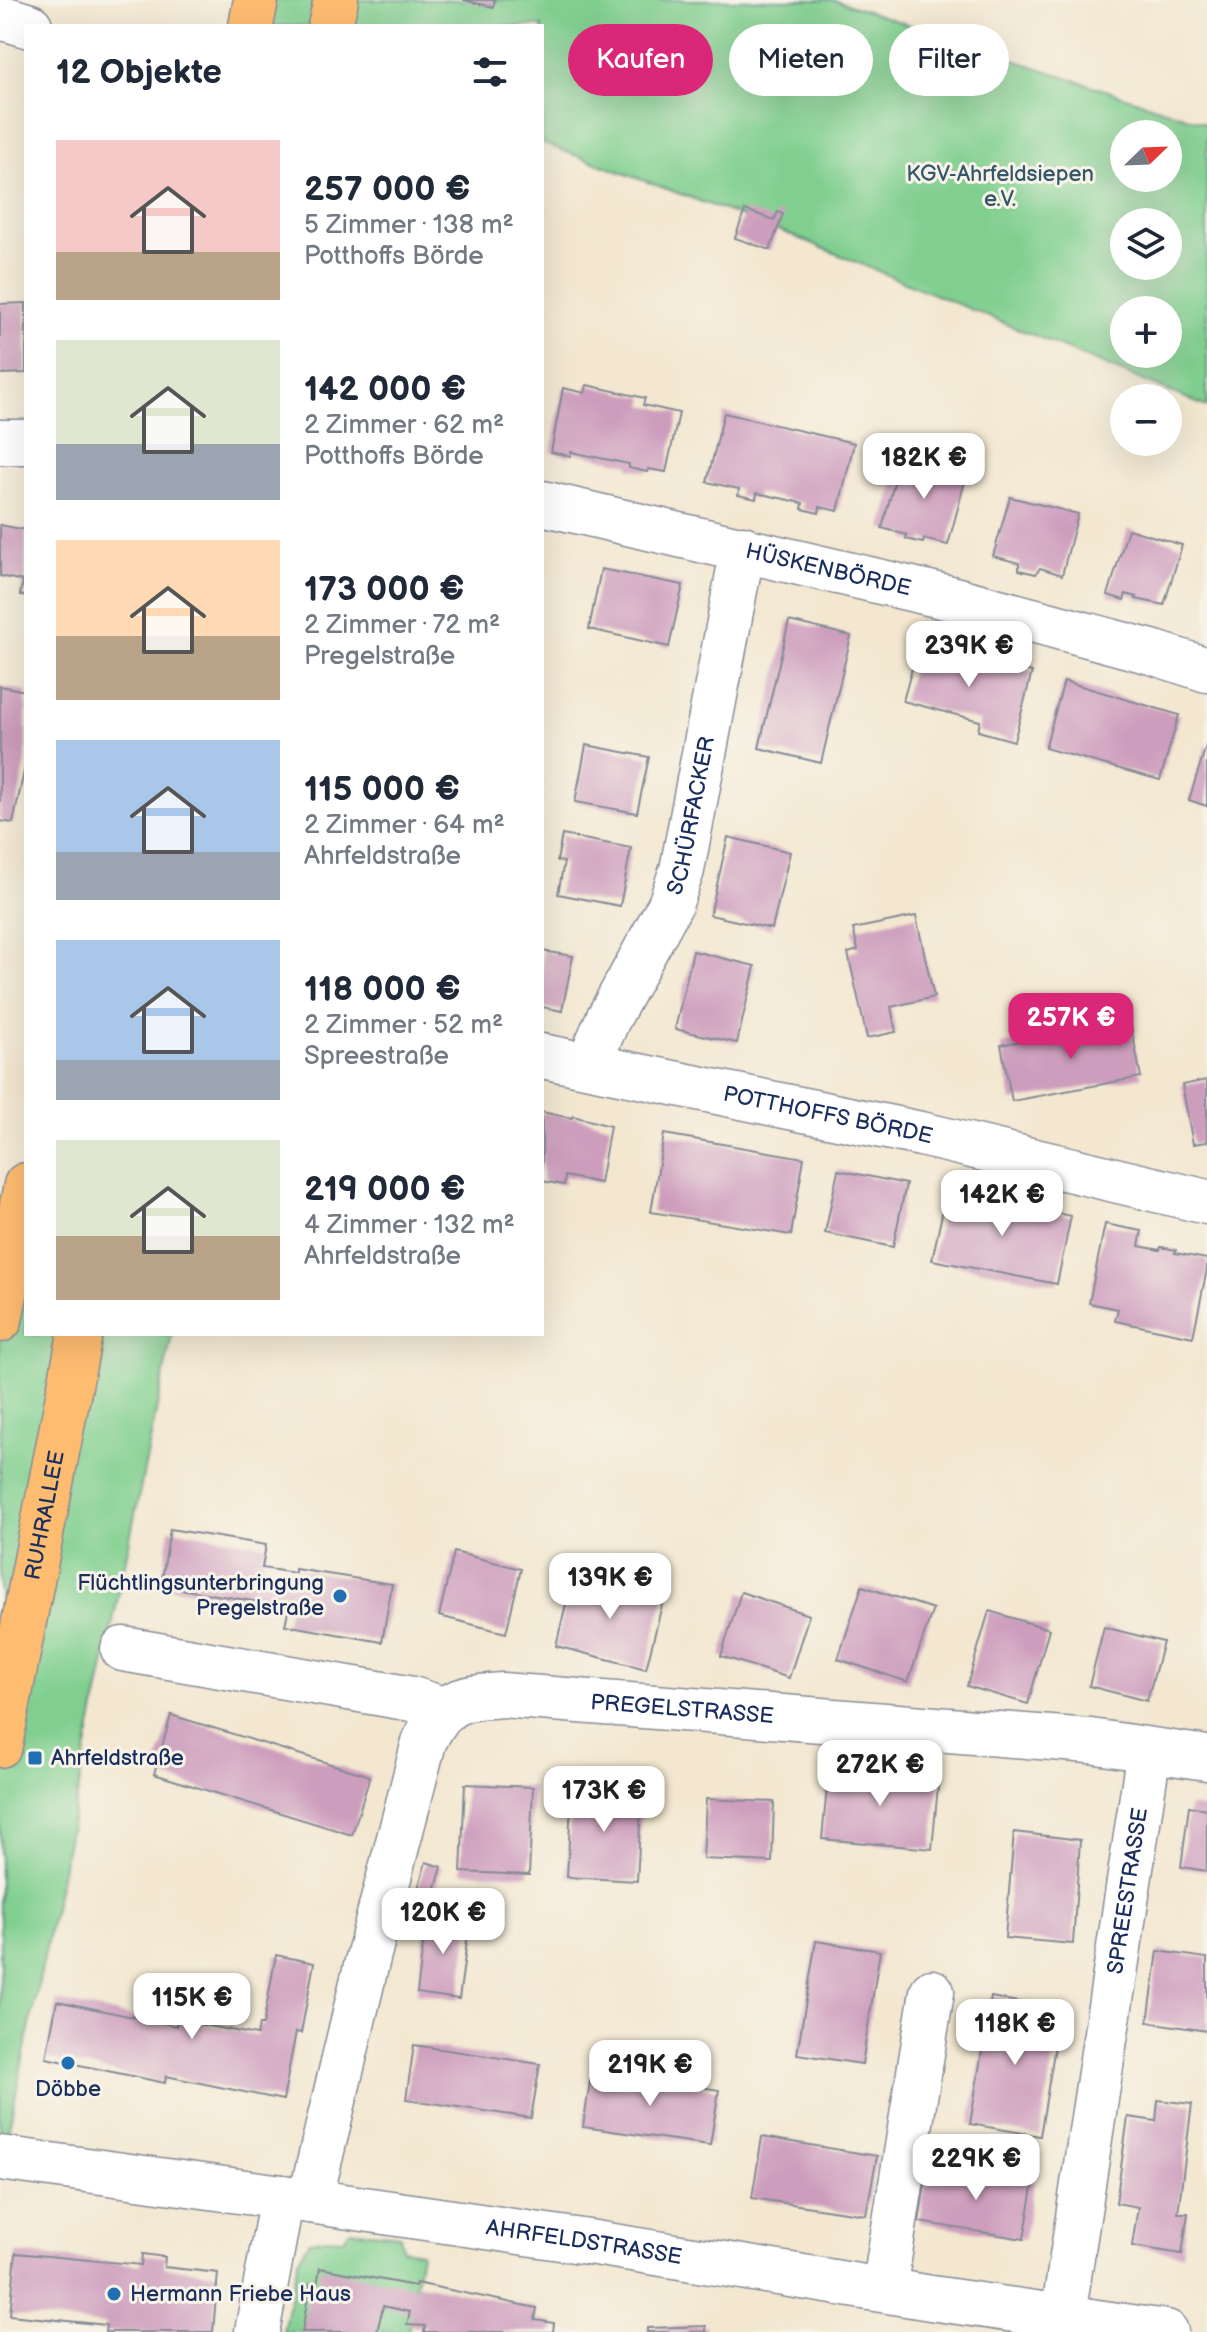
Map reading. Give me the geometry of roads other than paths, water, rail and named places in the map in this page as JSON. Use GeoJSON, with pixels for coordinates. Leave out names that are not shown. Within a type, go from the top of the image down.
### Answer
{"type":"FeatureCollection","features":[{"type":"Feature","properties":{"kind":"main road"},"geometry":{"type":"LineString","coordinates":[[251,24],[256,0]]}},
{"type":"Feature","properties":{"kind":"main road"},"geometry":{"type":"LineString","coordinates":[[330,24],[336,0]]}},
{"type":"Feature","properties":{"kind":"main road"},"geometry":{"type":"LineString","coordinates":[[0,1320],[24,1195]]}},
{"type":"Feature","properties":{"kind":"main road","name":"RUHRALLEE"},"geometry":{"type":"LineString","coordinates":[[0,1745],[80,1336]]}},
{"type":"Feature","properties":{"kind":"street"},"geometry":{"type":"LineString","coordinates":[[0,17],[24,24]]}},
{"type":"Feature","properties":{"kind":"street"},"geometry":{"type":"LineString","coordinates":[[0,442],[24,442]]}},
{"type":"Feature","properties":{"kind":"street","name":"HÜSKENBÖRDE"},"geometry":{"type":"LineString","coordinates":[[544,503],[950,598],[1207,670]]}},
{"type":"Feature","properties":{"kind":"street","name":"SCHÜRFACKER"},"geometry":{"type":"LineString","coordinates":[[588,1065],[608,1019],[670,905],[682,870],[743,548]]}},
{"type":"Feature","properties":{"kind":"street","name":"POTTHOFFS BÖRDE"},"geometry":{"type":"LineString","coordinates":[[544,1056],[921,1134],[1207,1202]]}},
{"type":"Feature","properties":{"kind":"street"},"geometry":{"type":"LineString","coordinates":[[123,1649],[412,1699],[446,1710],[433,1723],[424,1742],[368,1958],[257,2332]]}},
{"type":"Feature","properties":{"kind":"street","name":"PREGELSTRASSE"},"geometry":{"type":"LineString","coordinates":[[446,1710],[457,1701],[502,1695],[1090,1741],[1207,1758]]}},
{"type":"Feature","properties":{"kind":"street","name":"SPREESTRASSE"},"geometry":{"type":"LineString","coordinates":[[1063,2316],[1149,1750]]}},
{"type":"Feature","properties":{"kind":"street"},"geometry":{"type":"LineString","coordinates":[[884,2290],[932,1992]]}},
{"type":"Feature","properties":{"kind":"street","name":"AHRFELDSTRASSE"},"geometry":{"type":"LineString","coordinates":[[0,2158],[595,2243],[884,2290],[929,2315],[1063,2316],[1166,2332]]}},
{"type":"Feature","properties":{"kind":"place","name":"Flüchtlingsunterbringung Pregelstraße"},"geometry":{"type":"Point","coordinates":[340,1596]}},
{"type":"Feature","properties":{"kind":"place","name":"Ahrfeldstraße"},"geometry":{"type":"Point","coordinates":[35,1758]}},
{"type":"Feature","properties":{"kind":"place","name":"Döbbe"},"geometry":{"type":"Point","coordinates":[68,2063]}},
{"type":"Feature","properties":{"kind":"place","name":"Hermann Friebe Haus"},"geometry":{"type":"Point","coordinates":[114,2294]}},
{"type":"Feature","properties":{"kind":"park label","name":"KGV-Ahrfeldsiepen e.V."},"geometry":{"type":"Point","coordinates":[1000,186]}}]}
